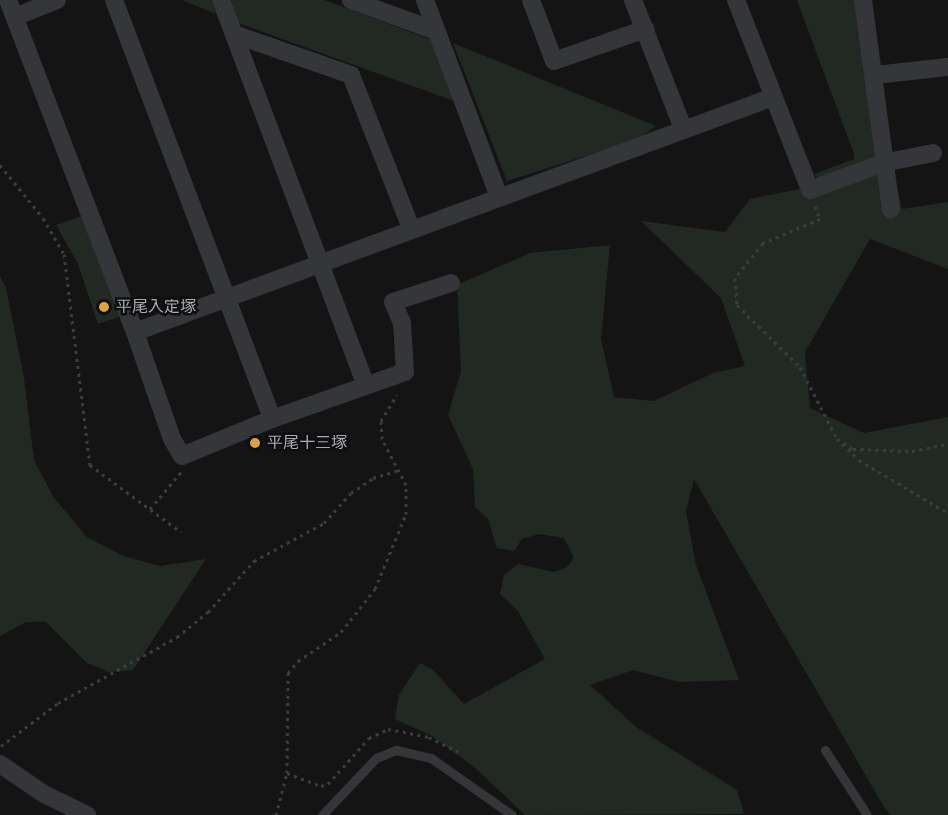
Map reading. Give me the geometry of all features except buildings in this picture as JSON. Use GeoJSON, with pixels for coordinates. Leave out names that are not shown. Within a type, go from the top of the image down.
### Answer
{"type":"FeatureCollection","features":[{"type":"Feature","properties":{"kind":"street"},"geometry":{"type":"LineString","coordinates":[[57,0],[12,8],[135,332],[172,439],[182,456],[272,419],[405,372],[402,323],[393,302],[451,283]]}},
{"type":"Feature","properties":{"kind":"street"},"geometry":{"type":"LineString","coordinates":[[114,0],[272,419]]}},
{"type":"Feature","properties":{"kind":"street"},"geometry":{"type":"LineString","coordinates":[[221,0],[366,385]]}},
{"type":"Feature","properties":{"kind":"street"},"geometry":{"type":"LineString","coordinates":[[351,0],[436,31]]}},
{"type":"Feature","properties":{"kind":"street"},"geometry":{"type":"LineString","coordinates":[[425,0],[499,197]]}},
{"type":"Feature","properties":{"kind":"street"},"geometry":{"type":"LineString","coordinates":[[531,0],[554,61],[646,29]]}},
{"type":"Feature","properties":{"kind":"street"},"geometry":{"type":"LineString","coordinates":[[633,0],[683,128]]}},
{"type":"Feature","properties":{"kind":"street"},"geometry":{"type":"LineString","coordinates":[[736,0],[810,190],[883,163],[933,153]]}},
{"type":"Feature","properties":{"kind":"street"},"geometry":{"type":"LineString","coordinates":[[863,0],[875,75],[883,163],[891,209]]}},
{"type":"Feature","properties":{"kind":"street"},"geometry":{"type":"LineString","coordinates":[[234,34],[351,75],[411,228]]}},
{"type":"Feature","properties":{"kind":"street"},"geometry":{"type":"LineString","coordinates":[[875,75],[948,67]]}},
{"type":"Feature","properties":{"kind":"street"},"geometry":{"type":"LineString","coordinates":[[135,332],[320,267],[411,228],[683,128],[773,98]]}},
{"type":"Feature","properties":{"kind":"street"},"geometry":{"type":"LineString","coordinates":[[0,764],[44,794],[87,815]]}},
{"type":"Feature","properties":{"kind":"lane"},"geometry":{"type":"LineString","coordinates":[[322,815],[376,758],[396,750],[431,758],[512,815]]}},
{"type":"Feature","properties":{"kind":"lane"},"geometry":{"type":"LineString","coordinates":[[825,750],[867,815]]}},
{"type":"Feature","properties":{"kind":"path"},"geometry":{"type":"LineString","coordinates":[[0,165],[43,218],[64,254],[90,465],[181,532]]}},
{"type":"Feature","properties":{"kind":"path"},"geometry":{"type":"LineString","coordinates":[[810,190],[820,219],[763,243],[735,278],[737,305],[800,367],[837,439],[859,460],[948,513]]}},
{"type":"Feature","properties":{"kind":"path"},"geometry":{"type":"LineString","coordinates":[[276,815],[287,772],[288,673],[298,661],[341,632],[375,589],[406,514],[406,485],[382,439],[381,421],[399,391],[398,376]]}},
{"type":"Feature","properties":{"kind":"path"},"geometry":{"type":"LineString","coordinates":[[837,439],[853,449],[912,451],[948,444]]}},
{"type":"Feature","properties":{"kind":"path"},"geometry":{"type":"LineString","coordinates":[[150,509],[180,476],[182,456]]}},
{"type":"Feature","properties":{"kind":"path"},"geometry":{"type":"LineString","coordinates":[[0,747],[58,703],[177,637],[208,612],[254,561],[324,523],[351,493],[373,478],[399,470]]}},
{"type":"Feature","properties":{"kind":"shaded area"},"geometry":{"type":"Polygon","coordinates":[[[182,0],[211,0],[216,14],[182,0]]]}},
{"type":"Feature","properties":{"kind":"shaded area"},"geometry":{"type":"Polygon","coordinates":[[[231,0],[324,0],[432,40],[454,101],[238,23],[231,0]]]}},
{"type":"Feature","properties":{"kind":"shaded area"},"geometry":{"type":"Polygon","coordinates":[[[797,0],[855,0],[875,159],[821,181],[814,174],[854,159],[854,154],[797,0]]]}},
{"type":"Feature","properties":{"kind":"shaded area"},"geometry":{"type":"Polygon","coordinates":[[[453,43],[656,126],[638,139],[507,181],[453,43]]]}},
{"type":"Feature","properties":{"kind":"shaded area"},"geometry":{"type":"Polygon","coordinates":[[[893,170],[902,209],[948,202],[948,269],[870,239],[805,352],[810,408],[864,433],[948,417],[948,815],[891,815],[884,807],[694,479],[686,512],[696,565],[739,680],[679,682],[633,670],[590,685],[636,727],[737,790],[744,814],[525,815],[473,766],[432,736],[395,719],[399,695],[420,663],[433,670],[464,704],[545,659],[518,611],[500,594],[504,575],[518,564],[554,572],[566,568],[574,558],[564,538],[539,534],[522,539],[514,551],[497,548],[488,519],[475,507],[473,469],[448,415],[461,371],[457,285],[530,253],[610,245],[601,339],[614,397],[654,401],[713,373],[745,366],[721,298],[641,221],[725,232],[750,199],[893,170]]]}},
{"type":"Feature","properties":{"kind":"shaded area"},"geometry":{"type":"Polygon","coordinates":[[[85,215],[119,317],[98,324],[78,264],[56,225],[85,215]]]}},
{"type":"Feature","properties":{"kind":"shaded area"},"geometry":{"type":"Polygon","coordinates":[[[0,276],[6,288],[24,378],[34,460],[54,498],[87,537],[123,556],[160,566],[206,559],[133,670],[109,672],[87,663],[46,622],[26,622],[0,636],[0,276]]]}},
{"type":"Feature","properties":{"kind":"place","name":"平尾入定塚"},"geometry":{"type":"Point","coordinates":[104,307]}},
{"type":"Feature","properties":{"kind":"place","name":"平尾十三塚"},"geometry":{"type":"Point","coordinates":[255,443]}}]}
